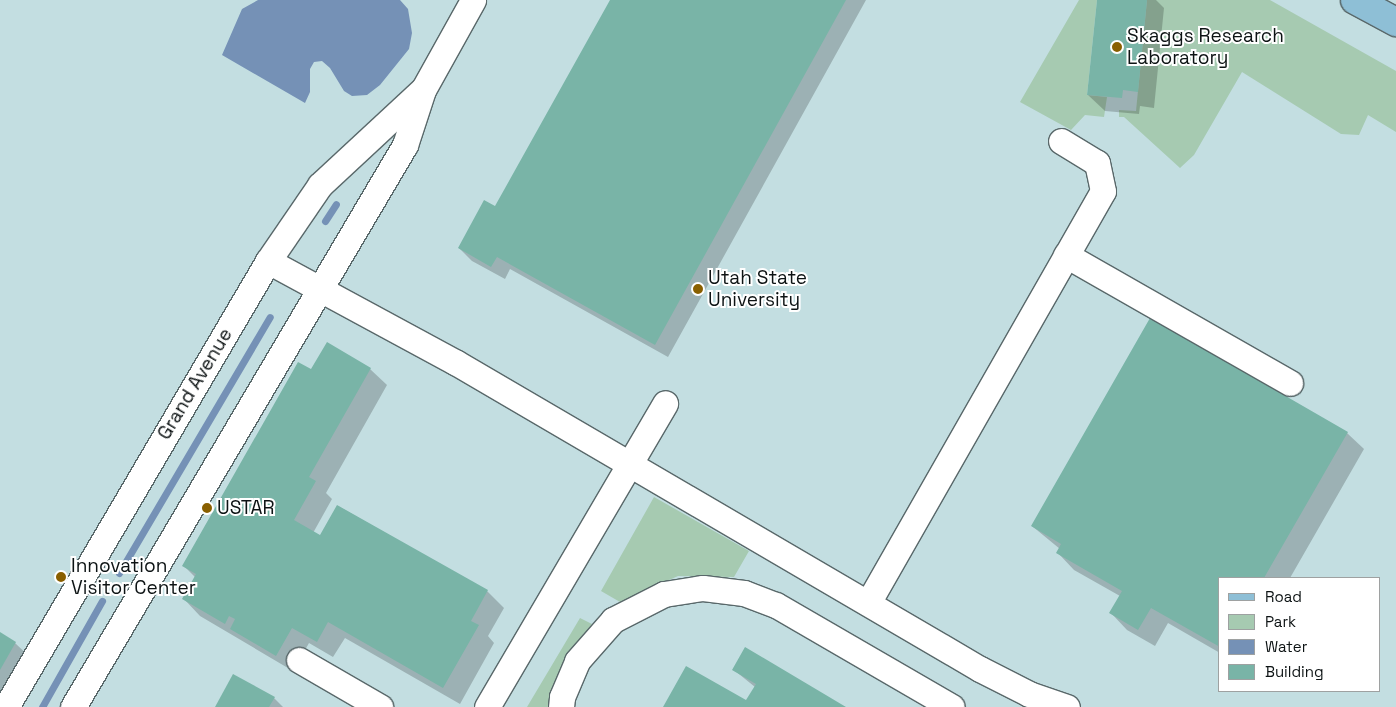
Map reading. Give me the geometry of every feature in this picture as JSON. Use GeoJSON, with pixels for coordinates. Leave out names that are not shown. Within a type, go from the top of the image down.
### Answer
{"type":"FeatureCollection","features":[{"type":"Feature","properties":{"kind":"main road"},"geometry":{"type":"LineString","coordinates":[[1355,0],[1396,22]]}},
{"type":"Feature","properties":{"kind":"street","name":"Grand Avenue"},"geometry":{"type":"LineString","coordinates":[[73,707],[405,145],[422,90],[473,0]]}},
{"type":"Feature","properties":{"kind":"street","name":"Grand Avenue"},"geometry":{"type":"LineString","coordinates":[[6,707],[268,260],[320,185],[422,90]]}},
{"type":"Feature","properties":{"kind":"street"},"geometry":{"type":"LineString","coordinates":[[868,603],[1102,190],[1097,163],[1061,141]]}},
{"type":"Feature","properties":{"kind":"street"},"geometry":{"type":"LineString","coordinates":[[1066,254],[1290,383]]}},
{"type":"Feature","properties":{"kind":"street"},"geometry":{"type":"LineString","coordinates":[[268,260],[630,462],[980,669],[1029,694],[1067,707]]}},
{"type":"Feature","properties":{"kind":"street"},"geometry":{"type":"LineString","coordinates":[[487,707],[665,402]]}},
{"type":"Feature","properties":{"kind":"street"},"geometry":{"type":"LineString","coordinates":[[562,707],[562,697],[577,661],[613,620],[664,594],[703,588],[744,593],[776,605],[952,707]]}},
{"type":"Feature","properties":{"kind":"street"},"geometry":{"type":"LineString","coordinates":[[299,660],[380,707]]}},
{"type":"Feature","properties":{"kind":"shaded area","name":"Utah State University"},"geometry":{"type":"Polygon","coordinates":[[[0,0],[1396,0],[1396,707],[0,707],[0,0]]]}},
{"type":"Feature","properties":{"kind":"green space"},"geometry":{"type":"Polygon","coordinates":[[[1079,0],[1097,0],[1087,95],[1107,97],[1104,117],[1085,115],[1071,130],[1020,102],[1079,0]]]}},
{"type":"Feature","properties":{"kind":"green space"},"geometry":{"type":"Polygon","coordinates":[[[1147,0],[1270,0],[1396,71],[1396,132],[1368,115],[1359,135],[1341,134],[1242,72],[1194,155],[1180,168],[1124,117],[1119,117],[1119,110],[1136,111],[1147,0]]]}},
{"type":"Feature","properties":{"kind":"green space"},"geometry":{"type":"Polygon","coordinates":[[[654,497],[749,551],[734,577],[678,576],[620,602],[601,591],[654,497]]]}},
{"type":"Feature","properties":{"kind":"green space"},"geometry":{"type":"Polygon","coordinates":[[[580,618],[592,624],[564,663],[550,707],[527,707],[580,618]]]}},
{"type":"Feature","properties":{"kind":"water"},"geometry":{"type":"Polygon","coordinates":[[[258,0],[400,0],[408,9],[412,33],[409,49],[380,85],[367,95],[352,96],[344,91],[330,68],[322,61],[314,62],[310,69],[310,92],[305,103],[222,55],[242,9],[258,0]]]}},
{"type":"Feature","properties":{"kind":"building"},"geometry":{"type":"Polygon","coordinates":[[[610,0],[846,0],[655,345],[497,257],[491,267],[458,248],[484,200],[495,206],[610,0]]]}},
{"type":"Feature","properties":{"kind":"building","name":"Skaggs Research Laboratory"},"geometry":{"type":"Polygon","coordinates":[[[1097,0],[1147,0],[1138,92],[1123,90],[1122,98],[1087,95],[1097,0]]]}},
{"type":"Feature","properties":{"kind":"building"},"geometry":{"type":"Polygon","coordinates":[[[1150,318],[1348,432],[1265,577],[1218,577],[1218,646],[1151,608],[1138,630],[1109,613],[1122,591],[1056,553],[1061,544],[1031,526],[1150,318]]]}},
{"type":"Feature","properties":{"kind":"building"},"geometry":{"type":"Polygon","coordinates":[[[327,342],[371,368],[309,477],[316,481],[294,520],[320,535],[337,505],[488,590],[471,621],[479,625],[443,688],[328,622],[317,642],[292,628],[276,656],[230,629],[235,619],[229,616],[225,624],[182,599],[196,574],[182,566],[298,362],[311,369],[327,342]]]}},
{"type":"Feature","properties":{"kind":"building"},"geometry":{"type":"Polygon","coordinates":[[[0,632],[16,642],[0,670],[0,632]]]}},
{"type":"Feature","properties":{"kind":"building"},"geometry":{"type":"Polygon","coordinates":[[[745,647],[846,707],[663,707],[686,666],[746,700],[756,684],[732,670],[745,647]]]}},
{"type":"Feature","properties":{"kind":"building"},"geometry":{"type":"Polygon","coordinates":[[[233,674],[275,697],[269,707],[215,707],[233,674]]]}},
{"type":"Feature","properties":{"kind":"waterway"},"geometry":{"type":"LineString","coordinates":[[325,221],[336,204]]}},
{"type":"Feature","properties":{"kind":"waterway"},"geometry":{"type":"LineString","coordinates":[[119,573],[270,317]]}},
{"type":"Feature","properties":{"kind":"waterway"},"geometry":{"type":"LineString","coordinates":[[42,707],[102,601]]}},
{"type":"Feature","properties":{"kind":"place","name":"Skaggs Research Laboratory"},"geometry":{"type":"Point","coordinates":[1117,47]}},
{"type":"Feature","properties":{"kind":"place","name":"Utah State University"},"geometry":{"type":"Point","coordinates":[698,289]}},
{"type":"Feature","properties":{"kind":"place","name":"USTAR"},"geometry":{"type":"Point","coordinates":[207,508]}},
{"type":"Feature","properties":{"kind":"place","name":"Innovation Visitor Center"},"geometry":{"type":"Point","coordinates":[61,577]}}]}
